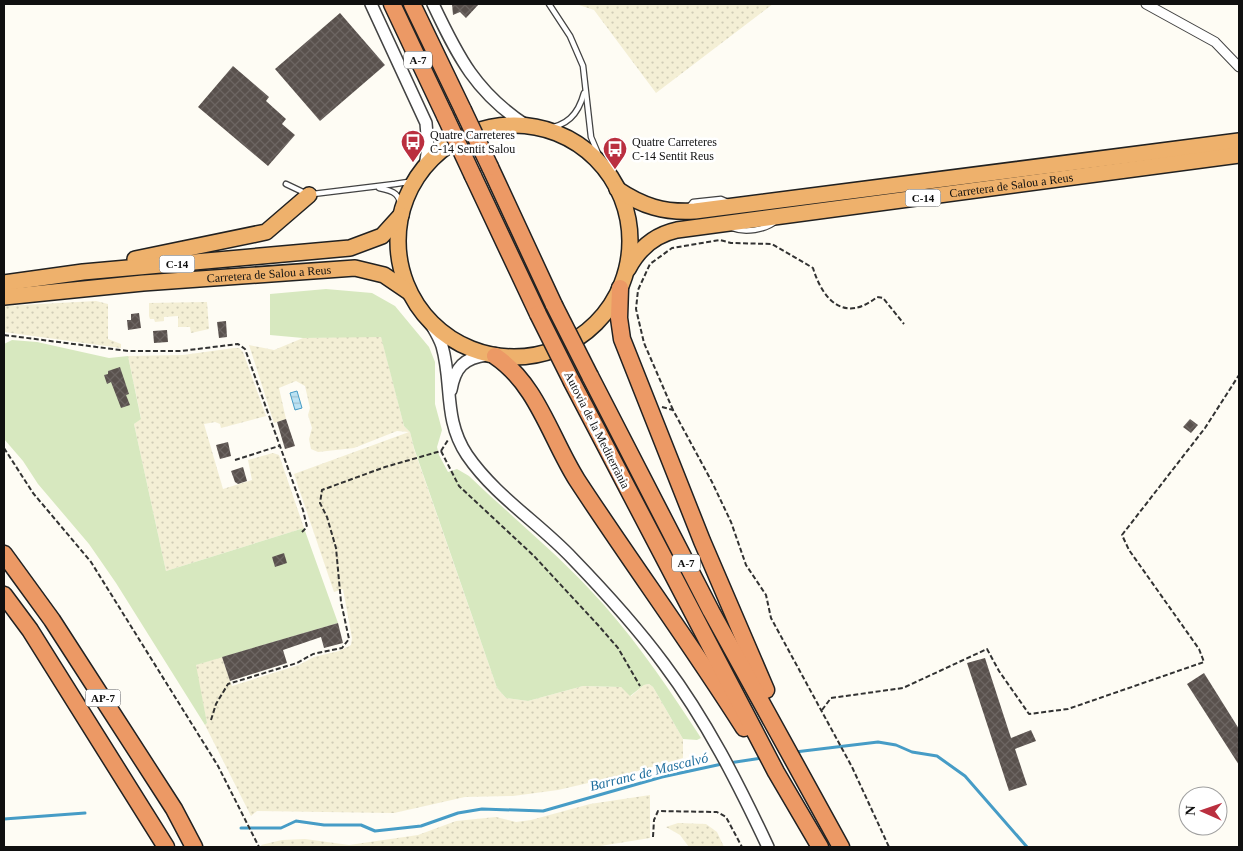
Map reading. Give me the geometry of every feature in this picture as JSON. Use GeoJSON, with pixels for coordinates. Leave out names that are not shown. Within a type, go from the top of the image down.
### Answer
{"type":"FeatureCollection","features":[{"type":"Feature","properties":{"kind":"highway","name":"Autovia de la Mediterrània"},"geometry":{"type":"LineString","coordinates":[[392,4],[572,382],[754,736],[820,847]]}},
{"type":"Feature","properties":{"kind":"highway","name":"Autovia de la Mediterrània"},"geometry":{"type":"LineString","coordinates":[[412,4],[554,305],[590,376],[711,611],[791,753],[840,847]]}},
{"type":"Feature","properties":{"kind":"highway","name":"C-14"},"geometry":{"type":"LineString","coordinates":[[4,283],[83,272],[350,248],[382,236],[401,213],[422,171],[449,145],[464,137],[494,127],[527,126],[544,129],[578,144],[605,170],[623,202],[629,231],[628,260],[622,281],[599,320],[569,344],[533,356],[491,355],[455,342],[428,319],[409,292],[398,254],[401,213]]}},
{"type":"Feature","properties":{"kind":"highway","name":"C-14"},"geometry":{"type":"LineString","coordinates":[[617,189],[647,207],[685,212],[1239,141]]}},
{"type":"Feature","properties":{"kind":"highway","name":"Carretera de Salou a Reus"},"geometry":{"type":"LineString","coordinates":[[622,281],[644,246],[658,236],[677,230],[1239,155]]}},
{"type":"Feature","properties":{"kind":"highway"},"geometry":{"type":"LineString","coordinates":[[83,272],[113,262],[266,232],[309,194]]}},
{"type":"Feature","properties":{"kind":"highway","name":"Carretera de Salou a Reus"},"geometry":{"type":"LineString","coordinates":[[4,297],[143,283],[355,268],[384,275],[409,292]]}},
{"type":"Feature","properties":{"kind":"highway"},"geometry":{"type":"LineString","coordinates":[[622,281],[620,329],[702,541],[791,753]]}},
{"type":"Feature","properties":{"kind":"highway"},"geometry":{"type":"LineString","coordinates":[[491,355],[508,365],[522,380],[576,478],[754,736]]}},
{"type":"Feature","properties":{"kind":"highway","name":"AP-7"},"geometry":{"type":"LineString","coordinates":[[4,554],[57,628],[174,809],[194,847]]}},
{"type":"Feature","properties":{"kind":"highway","name":"AP-7"},"geometry":{"type":"LineString","coordinates":[[4,595],[36,638],[166,847]]}},
{"type":"Feature","properties":{"kind":"street"},"geometry":{"type":"LineString","coordinates":[[371,4],[426,123],[428,141],[422,171]]}},
{"type":"Feature","properties":{"kind":"street"},"geometry":{"type":"LineString","coordinates":[[433,4],[458,55],[473,78],[493,102],[527,126]]}},
{"type":"Feature","properties":{"kind":"street"},"geometry":{"type":"LineString","coordinates":[[1146,4],[1215,42],[1239,67]]}},
{"type":"Feature","properties":{"kind":"street"},"geometry":{"type":"LineString","coordinates":[[428,319],[442,345],[449,406],[456,434],[468,456],[494,486],[571,557],[627,618],[664,664],[710,734],[740,789],[768,847]]}},
{"type":"Feature","properties":{"kind":"street"},"geometry":{"type":"LineString","coordinates":[[449,406],[456,369],[467,359],[491,355]]}},
{"type":"Feature","properties":{"kind":"lane"},"geometry":{"type":"LineString","coordinates":[[549,4],[570,36],[583,66],[591,137],[605,170]]}},
{"type":"Feature","properties":{"kind":"lane"},"geometry":{"type":"LineString","coordinates":[[544,129],[560,126],[574,115],[580,108],[585,89]]}},
{"type":"Feature","properties":{"kind":"lane"},"geometry":{"type":"LineString","coordinates":[[286,184],[309,194],[408,182],[422,171]]}},
{"type":"Feature","properties":{"kind":"lane"},"geometry":{"type":"LineString","coordinates":[[373,186],[395,192],[399,196],[401,213]]}},
{"type":"Feature","properties":{"kind":"path"},"geometry":{"type":"LineString","coordinates":[[889,847],[852,766],[771,618],[766,594],[746,565],[731,522],[712,482],[673,410],[644,344],[636,309],[638,290],[643,275],[658,256],[672,248],[720,240],[730,243],[772,244],[813,268],[820,289],[832,303],[840,307],[854,308],[864,305],[877,297],[883,298],[904,324]]}},
{"type":"Feature","properties":{"kind":"path"},"geometry":{"type":"LineString","coordinates":[[4,335],[128,350],[181,351],[238,344],[245,349],[307,527],[302,532]]}},
{"type":"Feature","properties":{"kind":"path"},"geometry":{"type":"LineString","coordinates":[[822,710],[831,698],[903,688],[987,649],[999,671],[1029,714],[1068,709],[1204,662],[1199,649],[1129,550],[1122,535],[1205,428],[1239,375]]}},
{"type":"Feature","properties":{"kind":"path"},"geometry":{"type":"LineString","coordinates":[[648,402],[673,410]]}},
{"type":"Feature","properties":{"kind":"path"},"geometry":{"type":"LineString","coordinates":[[211,720],[216,704],[228,684],[297,663],[313,654],[342,648],[349,639],[341,602],[336,548],[320,503],[322,490],[378,470],[441,451],[447,440],[456,434]]}},
{"type":"Feature","properties":{"kind":"path"},"geometry":{"type":"LineString","coordinates":[[235,460],[279,446]]}},
{"type":"Feature","properties":{"kind":"path"},"geometry":{"type":"LineString","coordinates":[[4,448],[33,493],[91,562],[218,766],[259,847]]}},
{"type":"Feature","properties":{"kind":"path"},"geometry":{"type":"LineString","coordinates":[[441,451],[459,486],[534,556],[598,625],[618,648],[640,686]]}},
{"type":"Feature","properties":{"kind":"path"},"geometry":{"type":"LineString","coordinates":[[653,837],[654,820],[658,811],[718,812],[726,817],[742,847]]}},
{"type":"Feature","properties":{"kind":"shaded area"},"geometry":{"type":"Polygon","coordinates":[[[576,4],[773,4],[656,93],[594,10],[576,4]]]}},
{"type":"Feature","properties":{"kind":"shaded area"},"geometry":{"type":"Polygon","coordinates":[[[96,301],[108,304],[108,339],[121,344],[121,348],[4,332],[4,306],[96,301]]]}},
{"type":"Feature","properties":{"kind":"shaded area"},"geometry":{"type":"Polygon","coordinates":[[[207,302],[209,329],[191,333],[190,327],[178,327],[178,316],[164,317],[164,321],[155,322],[149,316],[149,303],[207,302]]]}},
{"type":"Feature","properties":{"kind":"shaded area"},"geometry":{"type":"Polygon","coordinates":[[[381,336],[404,426],[410,432],[414,449],[497,688],[506,698],[528,701],[583,686],[621,687],[631,696],[644,685],[649,684],[653,687],[683,739],[683,758],[627,774],[558,790],[513,796],[465,797],[394,813],[257,811],[251,816],[205,725],[207,723],[195,665],[222,657],[232,686],[299,665],[314,657],[339,651],[351,645],[352,638],[343,589],[334,592],[294,474],[409,432],[397,431],[354,448],[318,452],[311,449],[309,439],[312,428],[308,415],[310,408],[305,386],[296,381],[279,388],[286,419],[274,423],[249,345],[274,350],[303,338],[381,336]]]}},
{"type":"Feature","properties":{"kind":"shaded area"},"geometry":{"type":"Polygon","coordinates":[[[239,348],[243,352],[266,416],[221,428],[220,424],[215,422],[204,424],[223,489],[252,480],[248,460],[273,453],[279,455],[304,528],[166,571],[134,424],[141,418],[128,356],[183,355],[239,348]]]}},
{"type":"Feature","properties":{"kind":"shaded area"},"geometry":{"type":"Polygon","coordinates":[[[650,795],[650,838],[594,847],[262,847],[261,845],[282,840],[305,839],[349,845],[418,835],[456,821],[496,817],[516,822],[531,820],[590,804],[650,795]]]}},
{"type":"Feature","properties":{"kind":"shaded area"},"geometry":{"type":"Polygon","coordinates":[[[678,823],[706,824],[717,832],[724,847],[689,847],[680,835],[666,827],[678,823]]]}},
{"type":"Feature","properties":{"kind":"green space"},"geometry":{"type":"Polygon","coordinates":[[[326,289],[372,293],[395,306],[429,347],[435,362],[435,404],[442,430],[437,447],[448,472],[457,469],[469,476],[588,588],[618,621],[643,653],[701,738],[697,740],[683,739],[653,687],[649,684],[644,685],[630,696],[621,687],[583,686],[528,701],[506,698],[497,688],[410,432],[404,426],[381,337],[303,338],[270,335],[270,294],[326,289]]]}},
{"type":"Feature","properties":{"kind":"green space"},"geometry":{"type":"Polygon","coordinates":[[[12,340],[37,342],[109,358],[128,356],[141,419],[134,424],[166,571],[304,528],[338,623],[196,665],[207,723],[205,725],[116,583],[89,544],[38,484],[23,461],[4,439],[4,344],[12,340]]]}},
{"type":"Feature","properties":{"kind":"water"},"geometry":{"type":"Polygon","coordinates":[[[297,391],[302,408],[295,410],[290,393],[297,391]]]}},
{"type":"Feature","properties":{"kind":"building"},"geometry":{"type":"Polygon","coordinates":[[[452,4],[479,4],[466,18],[460,12],[453,15],[452,4]]]}},
{"type":"Feature","properties":{"kind":"building"},"geometry":{"type":"Polygon","coordinates":[[[340,13],[385,65],[320,121],[275,69],[340,13]]]}},
{"type":"Feature","properties":{"kind":"building"},"geometry":{"type":"Polygon","coordinates":[[[233,66],[269,97],[266,101],[286,119],[282,124],[295,135],[268,166],[198,107],[233,66]]]}},
{"type":"Feature","properties":{"kind":"building"},"geometry":{"type":"Polygon","coordinates":[[[139,313],[141,328],[128,330],[127,320],[131,320],[131,314],[139,313]]]}},
{"type":"Feature","properties":{"kind":"building"},"geometry":{"type":"Polygon","coordinates":[[[226,321],[227,337],[219,338],[217,322],[226,321]]]}},
{"type":"Feature","properties":{"kind":"building"},"geometry":{"type":"Polygon","coordinates":[[[167,330],[168,342],[154,343],[153,331],[167,330]]]}},
{"type":"Feature","properties":{"kind":"building"},"geometry":{"type":"Polygon","coordinates":[[[120,367],[129,394],[126,395],[130,405],[121,408],[111,382],[107,384],[104,375],[108,374],[108,371],[120,367]]]}},
{"type":"Feature","properties":{"kind":"building"},"geometry":{"type":"Polygon","coordinates":[[[286,419],[295,446],[285,449],[277,422],[286,419]]]}},
{"type":"Feature","properties":{"kind":"building"},"geometry":{"type":"Polygon","coordinates":[[[1190,419],[1198,425],[1191,433],[1183,427],[1190,419]]]}},
{"type":"Feature","properties":{"kind":"building"},"geometry":{"type":"Polygon","coordinates":[[[228,442],[231,456],[220,459],[216,445],[228,442]]]}},
{"type":"Feature","properties":{"kind":"building"},"geometry":{"type":"Polygon","coordinates":[[[243,467],[247,481],[238,484],[235,482],[231,471],[243,467]]]}},
{"type":"Feature","properties":{"kind":"building"},"geometry":{"type":"Polygon","coordinates":[[[284,553],[287,563],[275,567],[272,557],[284,553]]]}},
{"type":"Feature","properties":{"kind":"building"},"geometry":{"type":"Polygon","coordinates":[[[338,623],[343,643],[324,648],[321,637],[283,650],[287,663],[230,681],[222,657],[338,623]]]}},
{"type":"Feature","properties":{"kind":"building"},"geometry":{"type":"Polygon","coordinates":[[[985,658],[1011,738],[1031,730],[1036,741],[1015,749],[1027,785],[1009,791],[967,663],[985,658]]]}},
{"type":"Feature","properties":{"kind":"building"},"geometry":{"type":"Polygon","coordinates":[[[1204,673],[1239,729],[1239,765],[1187,684],[1204,673]]]}},
{"type":"Feature","properties":{"kind":"waterway","name":"Barranc de Mascalvó"},"geometry":{"type":"LineString","coordinates":[[795,752],[878,742],[896,745],[912,752],[937,756],[965,776],[1027,847]]}},
{"type":"Feature","properties":{"kind":"waterway","name":"Barranc de Mascalvó"},"geometry":{"type":"LineString","coordinates":[[729,763],[762,758]]}},
{"type":"Feature","properties":{"kind":"waterway","name":"Barranc de Mascalvó"},"geometry":{"type":"LineString","coordinates":[[241,828],[281,828],[296,821],[324,825],[361,825],[375,831],[421,826],[458,813],[482,809],[543,811],[662,777],[722,764]]}},
{"type":"Feature","properties":{"kind":"waterway","name":"Barranc de Mascalvó"},"geometry":{"type":"LineString","coordinates":[[4,819],[85,813]]}},
{"type":"Feature","properties":{"kind":"place","name":"Quatre Carreteres C-14 Sentit Salou"},"geometry":{"type":"Point","coordinates":[413,163]}},
{"type":"Feature","properties":{"kind":"place","name":"Quatre Carreteres C-14 Sentit Reus"},"geometry":{"type":"Point","coordinates":[615,170]}}]}
